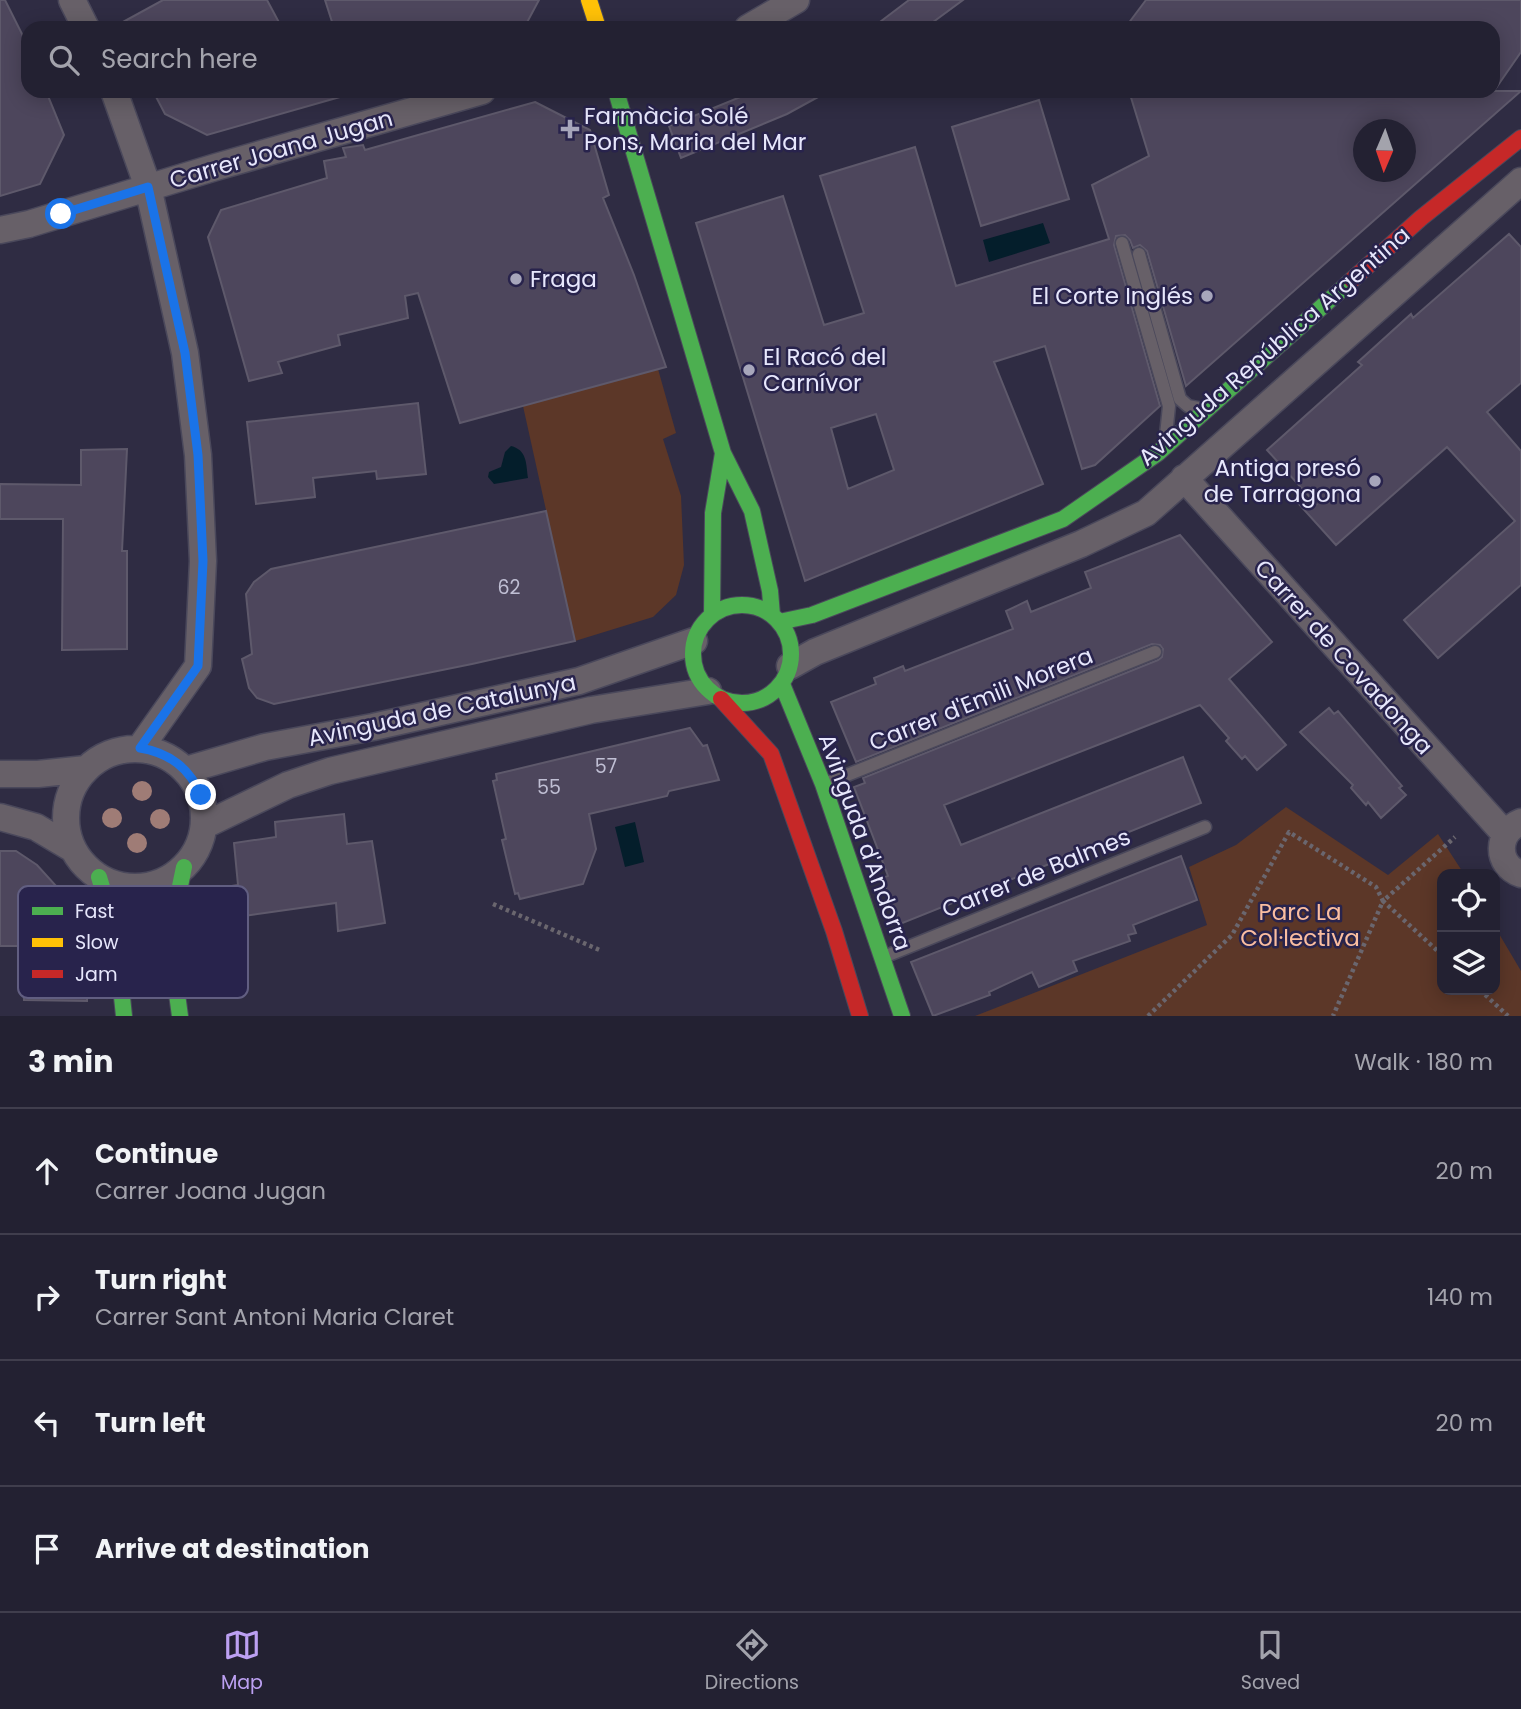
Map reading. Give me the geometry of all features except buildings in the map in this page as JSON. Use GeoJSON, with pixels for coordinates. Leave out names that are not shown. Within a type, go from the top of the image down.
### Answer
{"type":"FeatureCollection","features":[{"type":"Feature","properties":{"kind":"main road"},"geometry":{"type":"LineString","coordinates":[[589,0],[595,21]]}},
{"type":"Feature","properties":{"kind":"main road"},"geometry":{"type":"LineString","coordinates":[[618,98],[723,453],[752,511],[776,619]]}},
{"type":"Feature","properties":{"kind":"main road","name":"Avinguda República Argentina"},"geometry":{"type":"LineString","coordinates":[[776,619],[812,615],[1063,519],[1162,450],[1421,218],[1521,138]]}},
{"type":"Feature","properties":{"kind":"main road"},"geometry":{"type":"LineString","coordinates":[[712,615],[713,513],[723,453]]}},
{"type":"Feature","properties":{"kind":"main road"},"geometry":{"type":"LineString","coordinates":[[715,695],[741,704],[754,702],[766,698],[786,675],[791,647],[785,630],[776,619],[761,609],[742,605],[723,609],[712,615],[701,626],[694,641],[694,668],[715,695],[771,754],[834,930],[860,1016]]}},
{"type":"Feature","properties":{"kind":"main road","name":"Avinguda d'Andorra"},"geometry":{"type":"LineString","coordinates":[[786,675],[902,1016]]}},
{"type":"Feature","properties":{"kind":"main road"},"geometry":{"type":"LineString","coordinates":[[179,886],[184,867]]}},
{"type":"Feature","properties":{"kind":"main road"},"geometry":{"type":"LineString","coordinates":[[99,877],[102,886]]}},
{"type":"Feature","properties":{"kind":"main road"},"geometry":{"type":"LineString","coordinates":[[122,998],[124,1016]]}},
{"type":"Feature","properties":{"kind":"main road"},"geometry":{"type":"LineString","coordinates":[[176,998],[180,1016]]}},
{"type":"Feature","properties":{"kind":"street"},"geometry":{"type":"LineString","coordinates":[[72,0],[82,21]]}},
{"type":"Feature","properties":{"kind":"street"},"geometry":{"type":"LineString","coordinates":[[760,21],[796,0]]}},
{"type":"Feature","properties":{"kind":"street"},"geometry":{"type":"LineString","coordinates":[[116,98],[148,187],[185,353],[198,455],[203,561],[198,666],[140,748]]}},
{"type":"Feature","properties":{"kind":"street","name":"Carrer Joana Jugan"},"geometry":{"type":"LineString","coordinates":[[0,230],[29,224],[458,98]]}},
{"type":"Feature","properties":{"kind":"street","name":"Avinguda República Argentina"},"geometry":{"type":"LineString","coordinates":[[786,675],[815,652],[1081,544],[1146,513],[1521,181]]}},
{"type":"Feature","properties":{"kind":"street","name":"Carrer de Covadonga"},"geometry":{"type":"LineString","coordinates":[[1184,478],[1513,828]]}},
{"type":"Feature","properties":{"kind":"street","name":"Avinguda de Catalunya"},"geometry":{"type":"LineString","coordinates":[[186,770],[265,747],[373,727],[579,681],[694,641]]}},
{"type":"Feature","properties":{"kind":"street","name":"Avinguda de Catalunya"},"geometry":{"type":"LineString","coordinates":[[205,824],[288,785],[330,771],[591,710],[715,695]]}},
{"type":"Feature","properties":{"kind":"street"},"geometry":{"type":"LineString","coordinates":[[132,886],[120,885],[99,877],[84,864],[73,849],[66,828],[67,807],[73,786],[86,769],[111,752],[140,748],[165,755],[186,770],[201,795],[205,824],[198,848],[184,867],[165,880],[146,886]]}},
{"type":"Feature","properties":{"kind":"street"},"geometry":{"type":"LineString","coordinates":[[0,774],[38,774],[86,769]]}},
{"type":"Feature","properties":{"kind":"street"},"geometry":{"type":"LineString","coordinates":[[0,817],[36,827],[73,849]]}},
{"type":"Feature","properties":{"kind":"street"},"geometry":{"type":"LineString","coordinates":[[1513,828],[1501,845],[1502,857],[1508,866],[1521,874]]}},
{"type":"Feature","properties":{"kind":"lane"},"geometry":{"type":"LineString","coordinates":[[1122,243],[1169,406],[1162,450]]}},
{"type":"Feature","properties":{"kind":"lane"},"geometry":{"type":"LineString","coordinates":[[1139,254],[1180,400],[1188,407],[1196,409],[1209,406]]}},
{"type":"Feature","properties":{"kind":"lane","name":"Carrer d'Emili Morera"},"geometry":{"type":"LineString","coordinates":[[823,784],[1155,652]]}},
{"type":"Feature","properties":{"kind":"lane","name":"Carrer de Balmes"},"geometry":{"type":"LineString","coordinates":[[882,958],[1205,828]]}},
{"type":"Feature","properties":{"kind":"path"},"geometry":{"type":"LineString","coordinates":[[1148,1016],[1232,935],[1289,832],[1376,887],[1383,901],[1437,950]]}},
{"type":"Feature","properties":{"kind":"path"},"geometry":{"type":"LineString","coordinates":[[1334,1016],[1383,901],[1455,837]]}},
{"type":"Feature","properties":{"kind":"path"},"geometry":{"type":"LineString","coordinates":[[493,904],[602,951]]}},
{"type":"Feature","properties":{"kind":"path"},"geometry":{"type":"LineString","coordinates":[[1485,995],[1508,1016]]}},
{"type":"Feature","properties":{"kind":"green space"},"geometry":{"type":"Polygon","coordinates":[[[658,369],[676,433],[663,439],[681,496],[684,565],[676,595],[653,617],[575,641],[523,406],[658,369]]]}},
{"type":"Feature","properties":{"kind":"green space","name":"Parc La Col·lectiva"},"geometry":{"type":"Polygon","coordinates":[[[1286,807],[1388,875],[1438,834],[1461,869],[1437,869],[1437,995],[1500,995],[1500,935],[1521,971],[1521,1016],[975,1016],[1207,925],[1189,867],[1236,845],[1286,807]]]}},
{"type":"Feature","properties":{"kind":"water"},"geometry":{"type":"Polygon","coordinates":[[[1043,223],[1050,243],[989,262],[983,240],[1043,223]]]}},
{"type":"Feature","properties":{"kind":"water"},"geometry":{"type":"Polygon","coordinates":[[[511,446],[523,454],[528,478],[494,484],[488,477],[489,472],[501,467],[505,452],[511,446]]]}},
{"type":"Feature","properties":{"kind":"water"},"geometry":{"type":"Polygon","coordinates":[[[635,822],[644,862],[625,867],[615,827],[635,822]]]}},
{"type":"Feature","properties":{"kind":"traffic: fast"},"geometry":{"type":"LineString","coordinates":[[618,98],[723,453],[752,511],[770,591],[772,615]]}},
{"type":"Feature","properties":{"kind":"traffic: fast"},"geometry":{"type":"LineString","coordinates":[[779,622],[812,615],[1063,519],[1158,453],[1352,280]]}},
{"type":"Feature","properties":{"kind":"traffic: fast"},"geometry":{"type":"LineString","coordinates":[[712,615],[713,513],[723,453]]}},
{"type":"Feature","properties":{"kind":"traffic: fast"},"geometry":{"type":"LineString","coordinates":[[742,605],[761,608],[777,619],[788,635],[791,654],[788,673],[777,689],[761,700],[742,703],[723,700],[707,689],[696,673],[693,654],[696,635],[707,619],[723,608],[742,605]]}},
{"type":"Feature","properties":{"kind":"traffic: fast"},"geometry":{"type":"LineString","coordinates":[[782,684],[823,784],[902,1016]]}},
{"type":"Feature","properties":{"kind":"traffic: fast"},"geometry":{"type":"LineString","coordinates":[[180,886],[184,867]]}},
{"type":"Feature","properties":{"kind":"traffic: fast"},"geometry":{"type":"LineString","coordinates":[[99,877],[102,886]]}},
{"type":"Feature","properties":{"kind":"traffic: fast"},"geometry":{"type":"LineString","coordinates":[[122,998],[124,1016]]}},
{"type":"Feature","properties":{"kind":"traffic: fast"},"geometry":{"type":"LineString","coordinates":[[178,998],[180,1016]]}},
{"type":"Feature","properties":{"kind":"traffic: slow"},"geometry":{"type":"LineString","coordinates":[[589,0],[596,21]]}},
{"type":"Feature","properties":{"kind":"traffic: jam"},"geometry":{"type":"LineString","coordinates":[[1352,280],[1421,218],[1521,138]]}},
{"type":"Feature","properties":{"kind":"traffic: jam"},"geometry":{"type":"LineString","coordinates":[[721,699],[771,754],[834,931],[860,1016]]}},
{"type":"Feature","properties":{"kind":"place","name":"Farmàcia Solé Pons, Maria del Mar"},"geometry":{"type":"Point","coordinates":[570,129]}},
{"type":"Feature","properties":{"kind":"place","name":"Fraga"},"geometry":{"type":"Point","coordinates":[516,279]}},
{"type":"Feature","properties":{"kind":"place","name":"El Corte Inglés"},"geometry":{"type":"Point","coordinates":[1207,296]}},
{"type":"Feature","properties":{"kind":"place","name":"El Racó del Carnívor"},"geometry":{"type":"Point","coordinates":[749,370]}},
{"type":"Feature","properties":{"kind":"place","name":"Antiga presó de Tarragona"},"geometry":{"type":"Point","coordinates":[1375,481]}},
{"type":"Feature","properties":{"kind":"route"},"geometry":{"type":"LineString","coordinates":[[61,214],[148,187],[162,244],[185,353],[198,455],[203,561],[198,666],[140,748],[153,750],[176,761],[195,782],[201,795]]}}]}
